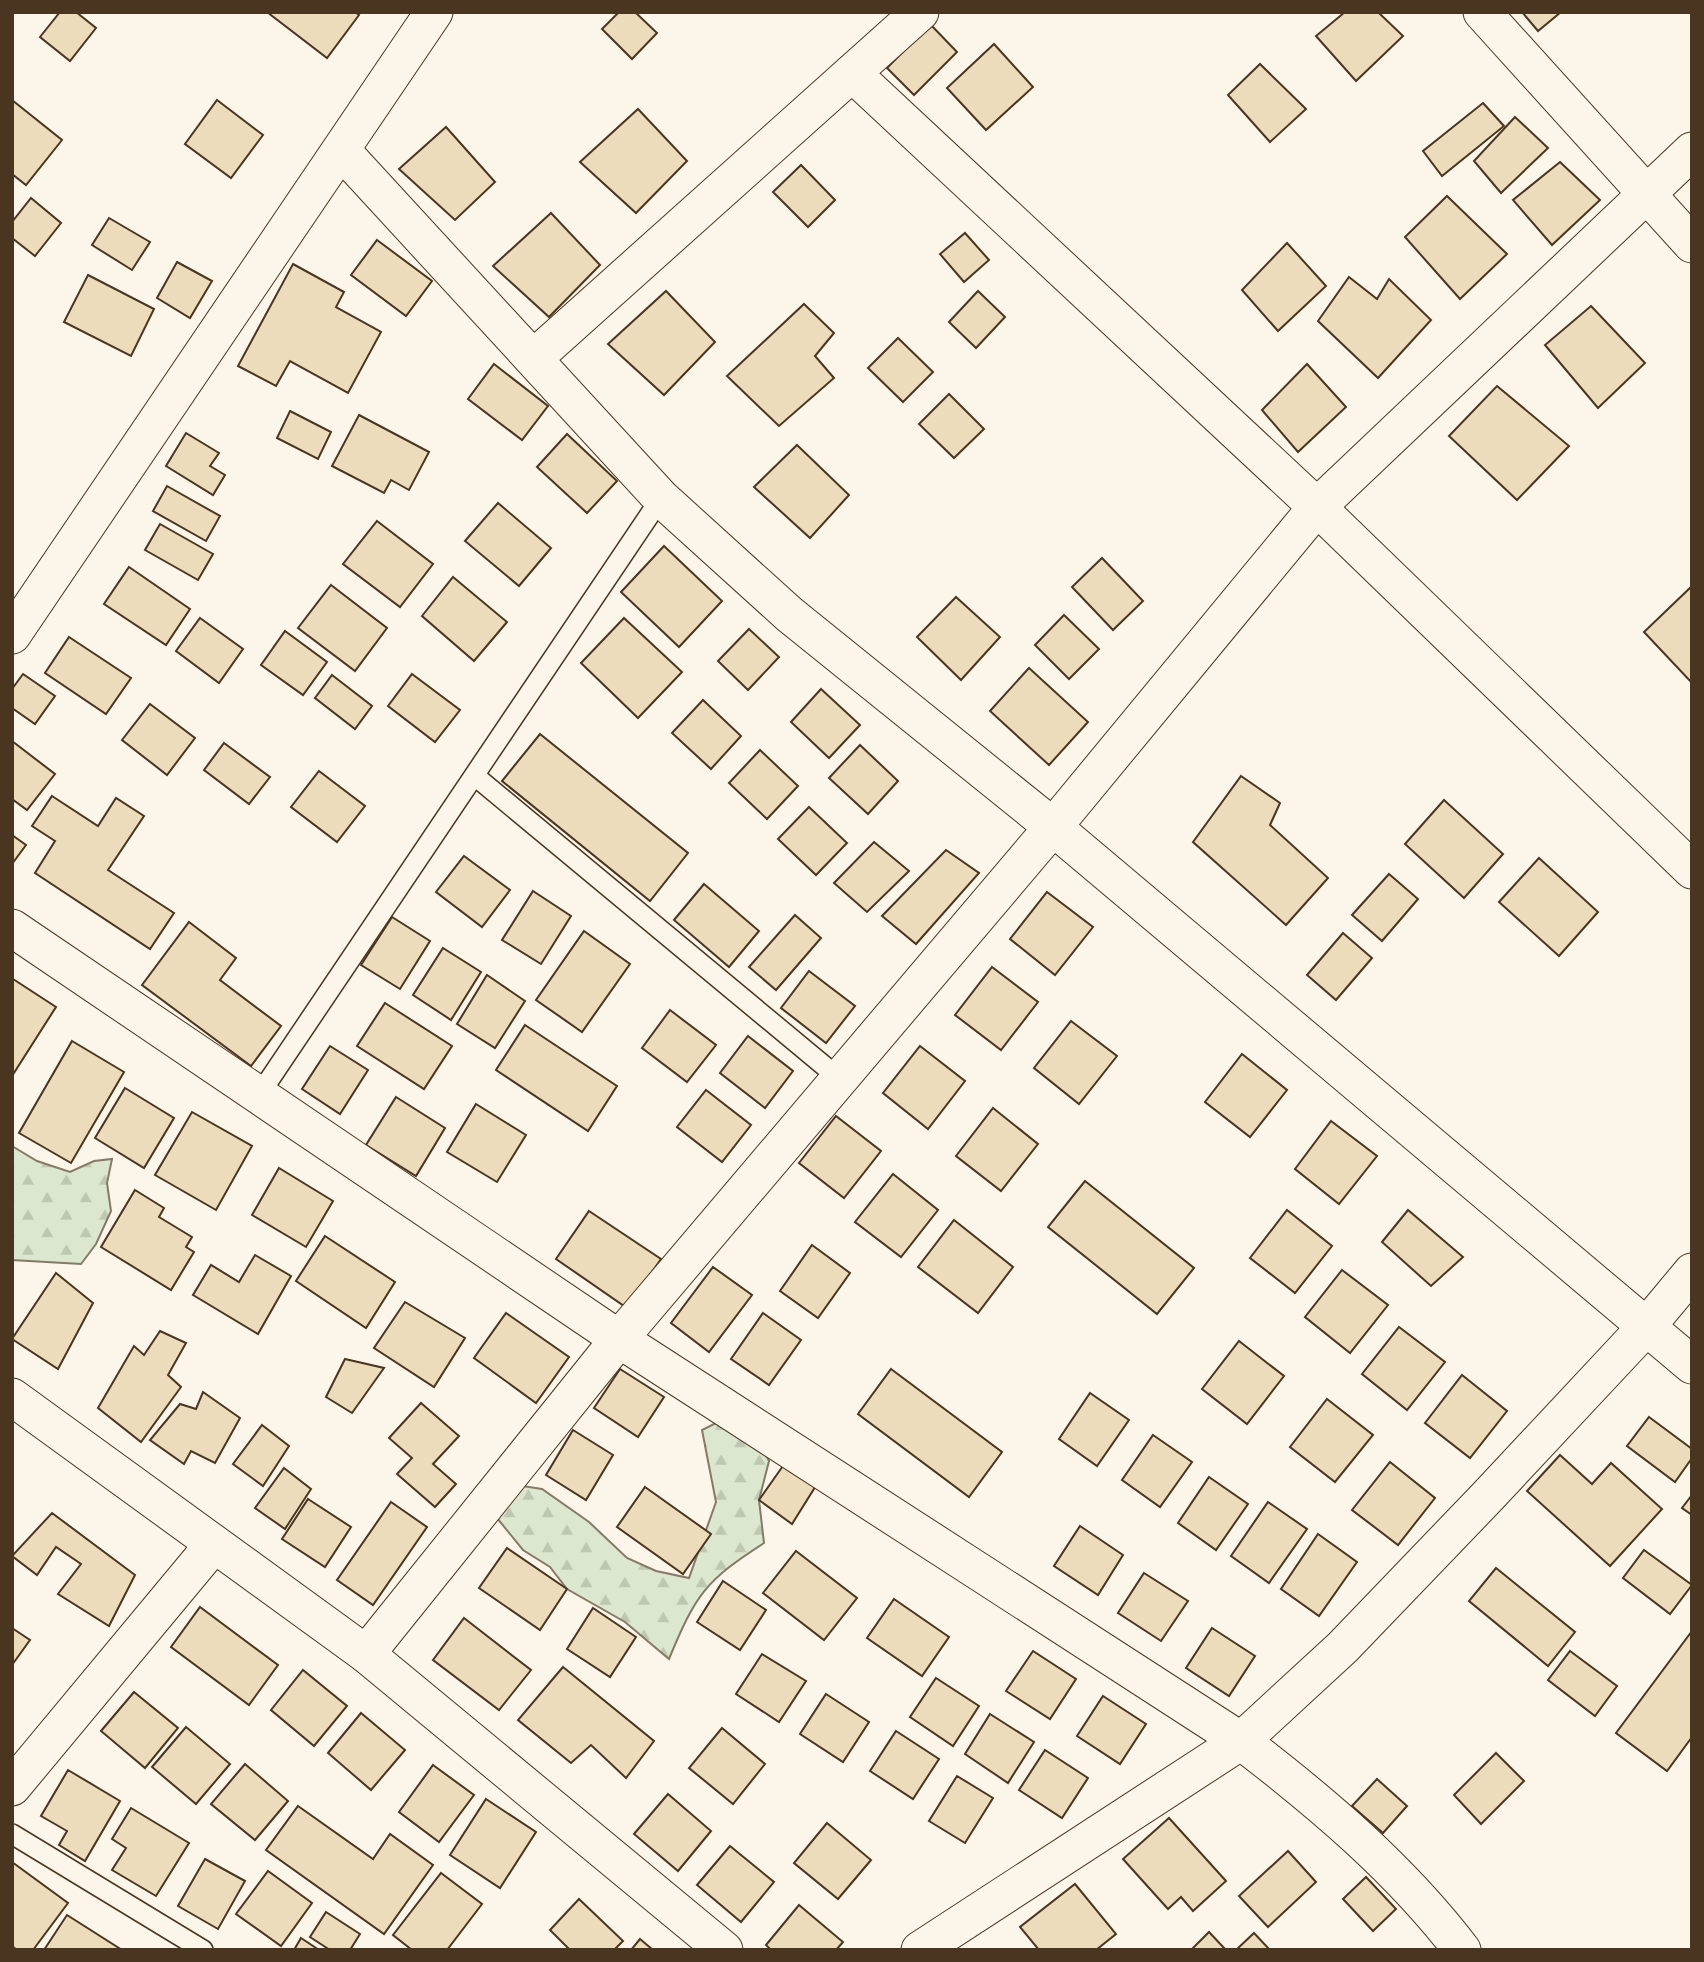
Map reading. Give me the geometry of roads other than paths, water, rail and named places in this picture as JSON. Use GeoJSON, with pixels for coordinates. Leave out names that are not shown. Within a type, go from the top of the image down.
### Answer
{"type":"FeatureCollection","features":[{"type":"Feature","properties":{"kind":"street"},"geometry":{"type":"LineString","coordinates":[[12,635],[434,12]]}},
{"type":"Feature","properties":{"kind":"street"},"geometry":{"type":"LineString","coordinates":[[534,358],[920,12]]}},
{"type":"Feature","properties":{"kind":"street"},"geometry":{"type":"LineString","coordinates":[[1482,12],[1692,244]]}},
{"type":"Feature","properties":{"kind":"street"},"geometry":{"type":"LineString","coordinates":[[852,72],[1317,506],[1692,870]]}},
{"type":"Feature","properties":{"kind":"street"},"geometry":{"type":"LineString","coordinates":[[341,150],[661,498],[789,614],[1053,827],[1692,1365]]}},
{"type":"Feature","properties":{"kind":"street"},"geometry":{"type":"LineString","coordinates":[[366,1654],[620,1339],[1053,827],[1317,506],[1645,192],[1692,151]]}},
{"type":"Feature","properties":{"kind":"street"},"geometry":{"type":"LineString","coordinates":[[12,928],[620,1339],[1241,1741],[1325,1806],[1438,1918],[1462,1950]]}},
{"type":"Feature","properties":{"kind":"street"},"geometry":{"type":"LineString","coordinates":[[920,1950],[1241,1741],[1343,1647],[1647,1326],[1692,1272]]}},
{"type":"Feature","properties":{"kind":"street"},"geometry":{"type":"LineString","coordinates":[[12,1397],[366,1654],[724,1950]]}},
{"type":"Feature","properties":{"kind":"street"},"geometry":{"type":"LineString","coordinates":[[12,1787],[214,1544]]}},
{"type":"Feature","properties":{"kind":"lane"},"geometry":{"type":"LineString","coordinates":[[259,1095],[661,498]]}},
{"type":"Feature","properties":{"kind":"lane"},"geometry":{"type":"LineString","coordinates":[[475,776],[839,1079]]}},
{"type":"Feature","properties":{"kind":"lane"},"geometry":{"type":"LineString","coordinates":[[12,1834],[203,1950]]}}]}
